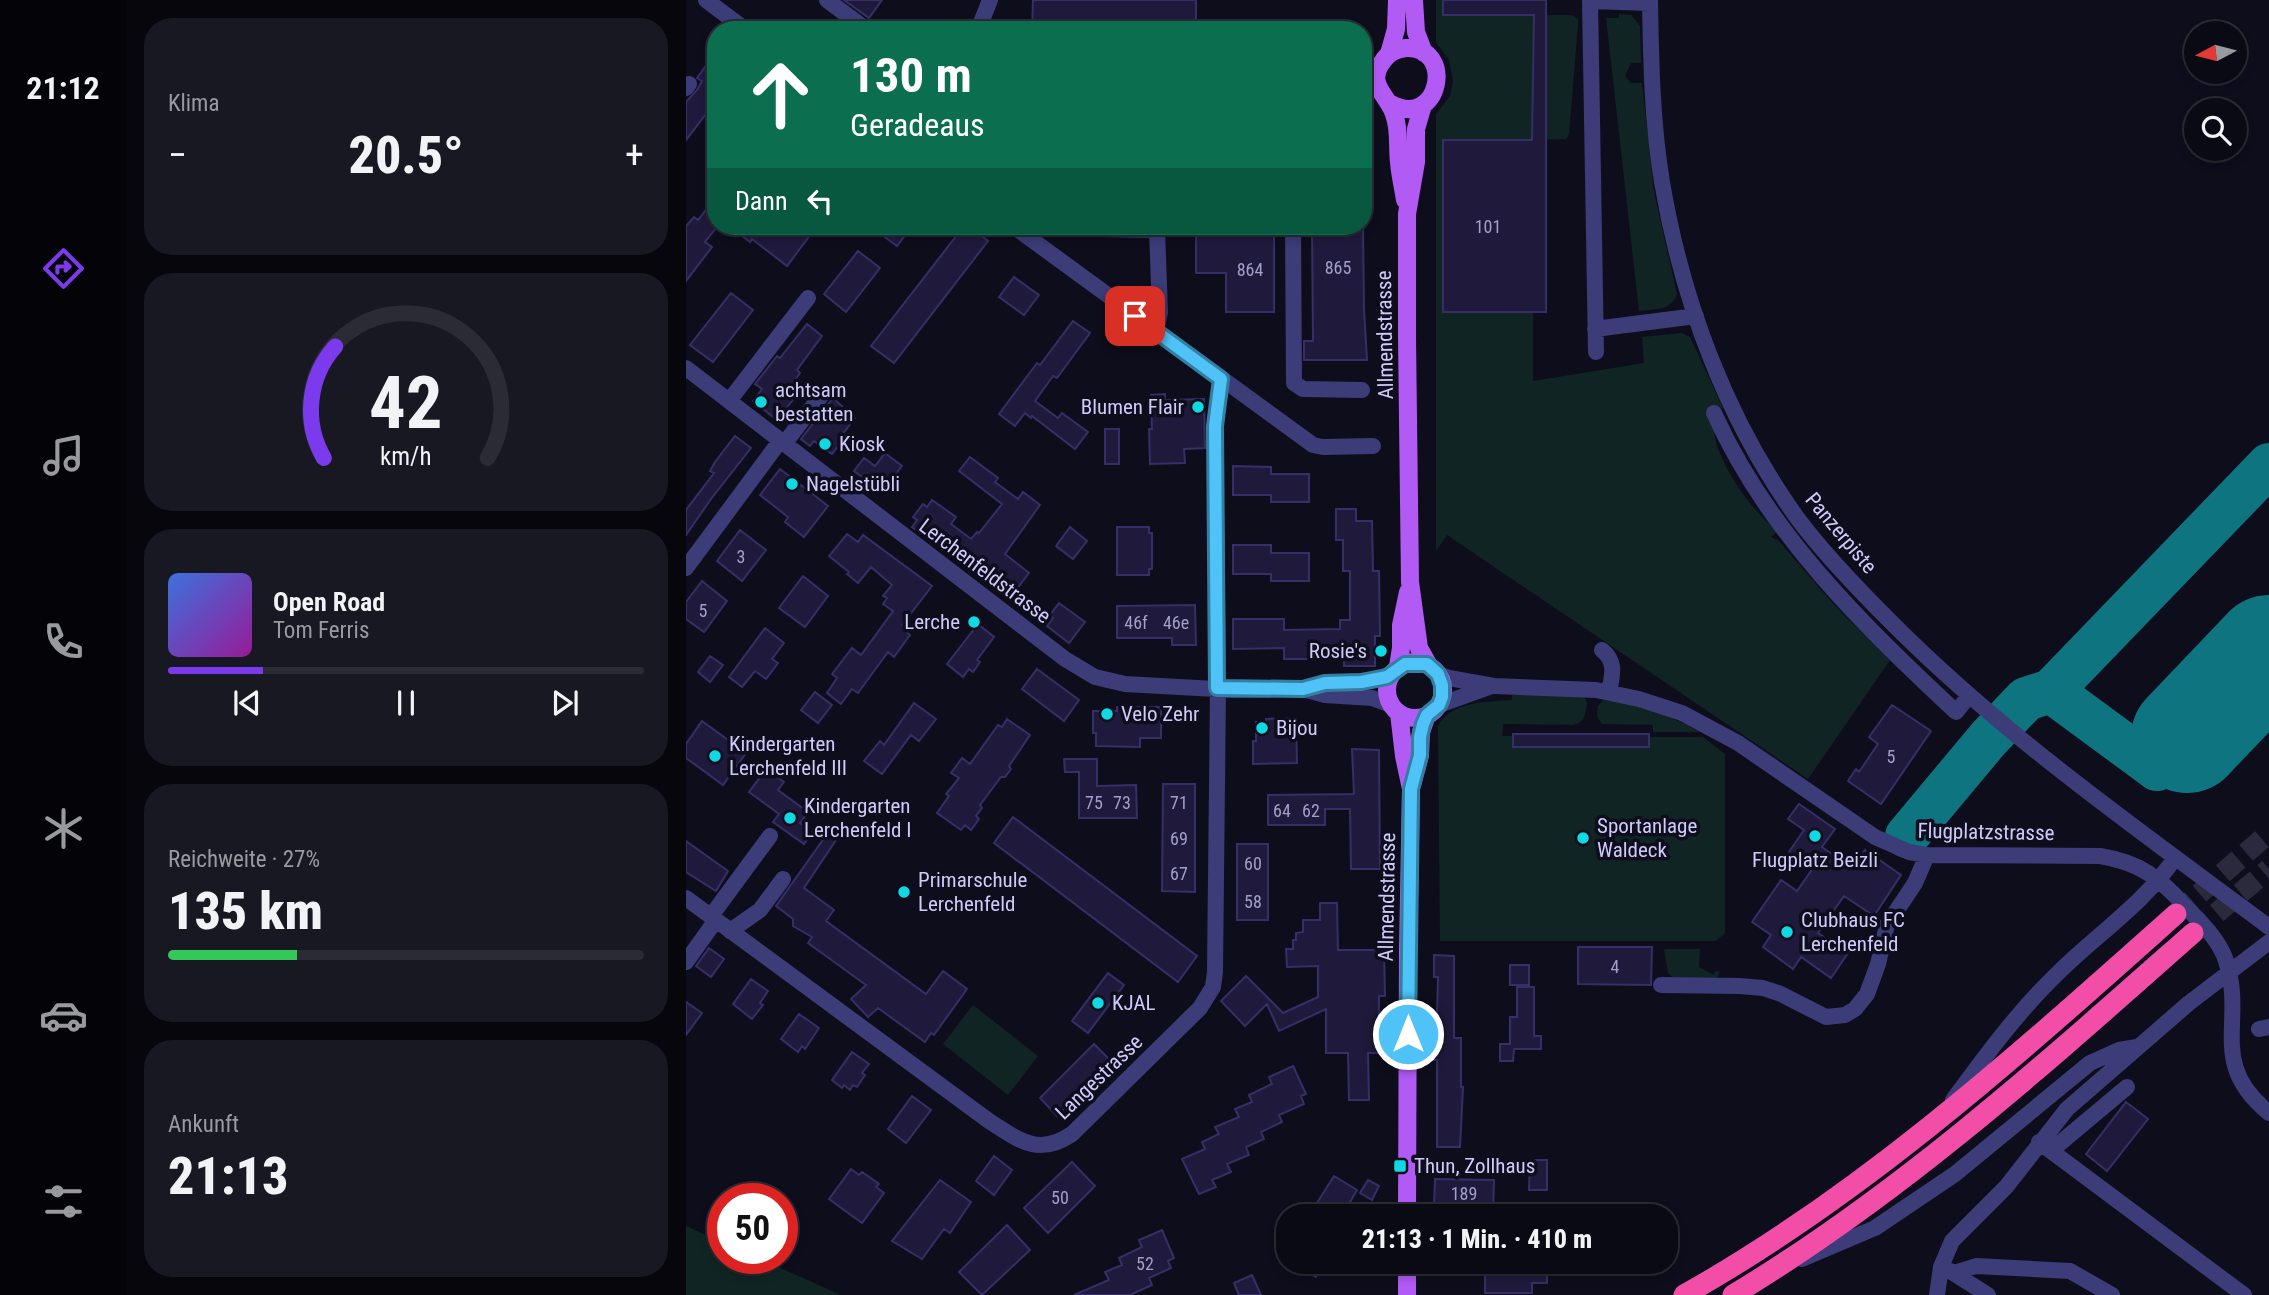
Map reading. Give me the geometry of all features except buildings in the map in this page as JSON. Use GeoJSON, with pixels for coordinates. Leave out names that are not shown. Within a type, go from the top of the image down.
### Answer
{"type":"FeatureCollection","features":[{"type":"Feature","properties":{"kind":"highway"},"geometry":{"type":"LineString","coordinates":[[1684,1295],[1808,1218],[1939,1120],[2176,914]]}},
{"type":"Feature","properties":{"kind":"highway"},"geometry":{"type":"LineString","coordinates":[[1733,1295],[1856,1214],[1966,1130],[2193,933]]}},
{"type":"Feature","properties":{"kind":"main road"},"geometry":{"type":"LineString","coordinates":[[1372,77],[1389,54],[1396,29],[1398,0]]}},
{"type":"Feature","properties":{"kind":"main road"},"geometry":{"type":"LineString","coordinates":[[1414,0],[1416,32],[1424,53]]}},
{"type":"Feature","properties":{"kind":"main road"},"geometry":{"type":"LineString","coordinates":[[1372,82],[1391,104],[1407,109],[1423,105],[1431,98],[1438,79],[1432,60],[1424,53],[1410,48],[1389,54]]}},
{"type":"Feature","properties":{"kind":"main road","name":"Allmendstrasse"},"geometry":{"type":"LineString","coordinates":[[1391,104],[1397,127],[1398,162],[1407,214],[1410,582],[1419,648],[1433,669]]}},
{"type":"Feature","properties":{"kind":"main road","name":"Allmendstrasse"},"geometry":{"type":"LineString","coordinates":[[1407,214],[1416,162],[1416,129],[1423,105]]}},
{"type":"Feature","properties":{"kind":"main road","name":"Allmendstrasse"},"geometry":{"type":"LineString","coordinates":[[1395,671],[1410,582]]}},
{"type":"Feature","properties":{"kind":"main road"},"geometry":{"type":"LineString","coordinates":[[1413,662],[1433,669],[1442,691],[1433,710],[1411,718],[1395,709],[1387,691],[1395,671],[1413,662]]}},
{"type":"Feature","properties":{"kind":"main road","name":"Allmendstrasse"},"geometry":{"type":"LineString","coordinates":[[1395,709],[1411,789],[1407,1204]]}},
{"type":"Feature","properties":{"kind":"main road","name":"Allmendstrasse"},"geometry":{"type":"LineString","coordinates":[[1411,789],[1420,755],[1421,732],[1433,710]]}},
{"type":"Feature","properties":{"kind":"main road"},"geometry":{"type":"LineString","coordinates":[[1407,1274],[1407,1295]]}},
{"type":"Feature","properties":{"kind":"street"},"geometry":{"type":"LineString","coordinates":[[706,0],[734,21]]}},
{"type":"Feature","properties":{"kind":"street"},"geometry":{"type":"LineString","coordinates":[[827,0],[855,21]]}},
{"type":"Feature","properties":{"kind":"street"},"geometry":{"type":"LineString","coordinates":[[982,21],[990,0]]}},
{"type":"Feature","properties":{"kind":"street"},"geometry":{"type":"LineString","coordinates":[[1596,352],[1590,1],[1650,1]]}},
{"type":"Feature","properties":{"kind":"street","name":"Panzerpiste"},"geometry":{"type":"LineString","coordinates":[[1650,1],[1658,154],[1676,249],[1713,362],[1771,478],[1833,562],[1969,696],[2024,742],[2269,928]]}},
{"type":"Feature","properties":{"kind":"street"},"geometry":{"type":"LineString","coordinates":[[1025,235],[1313,445],[1373,446]]}},
{"type":"Feature","properties":{"kind":"street"},"geometry":{"type":"LineString","coordinates":[[1156,331],[1160,312],[1157,235]]}},
{"type":"Feature","properties":{"kind":"street"},"geometry":{"type":"LineString","coordinates":[[1293,235],[1294,383],[1303,389],[1362,390]]}},
{"type":"Feature","properties":{"kind":"street"},"geometry":{"type":"LineString","coordinates":[[729,401],[808,298]]}},
{"type":"Feature","properties":{"kind":"street"},"geometry":{"type":"LineString","coordinates":[[1595,329],[1696,316]]}},
{"type":"Feature","properties":{"kind":"street","name":"Lerchenfeldstrasse"},"geometry":{"type":"LineString","coordinates":[[686,368],[1084,671],[1107,681],[1125,684],[1303,689],[1325,695],[1373,698],[1395,709]]}},
{"type":"Feature","properties":{"kind":"street","name":"Langestrasse"},"geometry":{"type":"LineString","coordinates":[[686,898],[989,1121],[1021,1141],[1034,1146],[1049,1146],[1072,1134],[1200,1009],[1213,987],[1216,972],[1215,426],[1221,379]]}},
{"type":"Feature","properties":{"kind":"street"},"geometry":{"type":"LineString","coordinates":[[686,569],[824,392]]}},
{"type":"Feature","properties":{"kind":"street"},"geometry":{"type":"LineString","coordinates":[[1714,413],[1736,459],[1754,488],[1792,542],[1829,585],[1956,712],[1969,696]]}},
{"type":"Feature","properties":{"kind":"street"},"geometry":{"type":"LineString","coordinates":[[1602,650],[1610,658],[1612,665],[1609,692]]}},
{"type":"Feature","properties":{"kind":"street","name":"Flugplatzstrasse"},"geometry":{"type":"LineString","coordinates":[[1433,669],[1448,678],[1494,686],[1579,688],[1609,692],[1695,718],[1772,773],[1875,836],[1909,852],[1927,855],[2099,856],[2145,869],[2159,880],[2216,940],[2223,952],[2229,971],[2232,1002],[2230,1042],[2233,1065],[2245,1090],[2269,1113]]}},
{"type":"Feature","properties":{"kind":"street","name":"Lerchenfeldstrasse"},"geometry":{"type":"LineString","coordinates":[[1303,689],[1325,683],[1369,681],[1395,671]]}},
{"type":"Feature","properties":{"kind":"street","name":"Flugplatzstrasse"},"geometry":{"type":"LineString","coordinates":[[1433,710],[1494,686]]}},
{"type":"Feature","properties":{"kind":"street"},"geometry":{"type":"LineString","coordinates":[[686,962],[770,836]]}},
{"type":"Feature","properties":{"kind":"street"},"geometry":{"type":"LineString","coordinates":[[1661,985],[1763,988],[1826,1017],[1846,1015],[1855,1009],[1867,994],[1878,964],[1887,925],[1915,883],[1927,855]]}},
{"type":"Feature","properties":{"kind":"street"},"geometry":{"type":"LineString","coordinates":[[1939,1120],[1984,1057],[2032,1000],[2057,973],[2159,880],[2175,858]]}},
{"type":"Feature","properties":{"kind":"street"},"geometry":{"type":"LineString","coordinates":[[730,932],[760,910],[783,878]]}},
{"type":"Feature","properties":{"kind":"street"},"geometry":{"type":"LineString","coordinates":[[1937,1295],[1948,1270],[1947,1251],[1960,1231],[2006,1187],[2067,1109],[2229,971],[2269,942]]}},
{"type":"Feature","properties":{"kind":"street"},"geometry":{"type":"LineString","coordinates":[[1768,1273],[1875,1228],[1955,1174],[2090,1063],[2119,1050],[2139,1046]]}},
{"type":"Feature","properties":{"kind":"street"},"geometry":{"type":"LineString","coordinates":[[2039,1142],[2059,1144],[2127,1087]]}},
{"type":"Feature","properties":{"kind":"street"},"geometry":{"type":"LineString","coordinates":[[2039,1142],[2244,1295]]}},
{"type":"Feature","properties":{"kind":"street"},"geometry":{"type":"LineString","coordinates":[[1948,1270],[1976,1266],[2070,1271],[2112,1295]]}},
{"type":"Feature","properties":{"kind":"street"},"geometry":{"type":"LineString","coordinates":[[1948,1270],[1988,1295]]}},
{"type":"Feature","properties":{"kind":"green space"},"geometry":{"type":"Polygon","coordinates":[[[1436,0],[1443,0],[1443,15],[1572,15],[1578,19],[1569,134],[1566,139],[1443,141],[1443,311],[1533,312],[1533,381],[1644,363],[1642,337],[1682,333],[1690,337],[1723,408],[1711,414],[1717,446],[1735,482],[1758,513],[1778,531],[1771,537],[1778,540],[1835,606],[1890,660],[1808,779],[1447,535],[1436,551],[1436,114],[1450,96],[1453,81],[1449,60],[1436,42],[1436,0]]]}},
{"type":"Feature","properties":{"kind":"green space"},"geometry":{"type":"Polygon","coordinates":[[[1619,14],[1631,15],[1640,26],[1641,63],[1631,63],[1625,76],[1631,83],[1642,83],[1654,192],[1677,294],[1675,300],[1667,306],[1639,311],[1606,18],[1619,18],[1619,14]]]}},
{"type":"Feature","properties":{"kind":"green space","name":"Sportanlage Waldeck"},"geometry":{"type":"Polygon","coordinates":[[[1512,695],[1584,697],[1587,702],[1584,717],[1573,725],[1503,724],[1502,736],[1649,734],[1650,737],[1703,737],[1725,754],[1725,933],[1716,941],[1440,941],[1438,726],[1444,718],[1461,707],[1512,700],[1512,695]]]}},
{"type":"Feature","properties":{"kind":"green space"},"geometry":{"type":"Polygon","coordinates":[[[1603,700],[1653,711],[1700,732],[1653,732],[1653,725],[1602,724],[1597,716],[1598,706],[1603,700]]]}},
{"type":"Feature","properties":{"kind":"green space"},"geometry":{"type":"Polygon","coordinates":[[[1664,949],[1700,949],[1699,967],[1714,975],[1716,971],[1720,972],[1715,982],[1676,981],[1668,973],[1664,949]]]}},
{"type":"Feature","properties":{"kind":"green space"},"geometry":{"type":"Polygon","coordinates":[[[973,1005],[1038,1056],[1008,1095],[943,1044],[973,1005]]]}},
{"type":"Feature","properties":{"kind":"green space"},"geometry":{"type":"Polygon","coordinates":[[[686,1226],[707,1236],[707,1274],[794,1274],[841,1295],[686,1295],[686,1226]]]}},
{"type":"Feature","properties":{"kind":"taxiway"},"geometry":{"type":"LineString","coordinates":[[1907,836],[1988,739],[2026,699],[2051,691],[2269,465]]}},
{"type":"Feature","properties":{"kind":"taxiway"},"geometry":{"type":"LineString","coordinates":[[2051,691],[2157,769],[2187,737]]}},
{"type":"Feature","properties":{"kind":"runway"},"geometry":{"type":"LineString","coordinates":[[2187,737],[2269,651]]}},
{"type":"Feature","properties":{"kind":"tunnel"},"geometry":{"type":"LineString","coordinates":[[2176,914],[2269,833]]}},
{"type":"Feature","properties":{"kind":"tunnel"},"geometry":{"type":"LineString","coordinates":[[2193,933],[2269,869]]}},
{"type":"Feature","properties":{"kind":"place","name":"achtsam bestatten"},"geometry":{"type":"Point","coordinates":[761,402]}},
{"type":"Feature","properties":{"kind":"place","name":"Blumen Flair"},"geometry":{"type":"Point","coordinates":[1198,407]}},
{"type":"Feature","properties":{"kind":"place","name":"Kiosk"},"geometry":{"type":"Point","coordinates":[825,444]}},
{"type":"Feature","properties":{"kind":"place","name":"Nagelstübli"},"geometry":{"type":"Point","coordinates":[792,484]}},
{"type":"Feature","properties":{"kind":"place","name":"Lerche"},"geometry":{"type":"Point","coordinates":[974,622]}},
{"type":"Feature","properties":{"kind":"place","name":"Rosie's"},"geometry":{"type":"Point","coordinates":[1381,651]}},
{"type":"Feature","properties":{"kind":"place","name":"Velo Zehr"},"geometry":{"type":"Point","coordinates":[1107,714]}},
{"type":"Feature","properties":{"kind":"place","name":"Bijou"},"geometry":{"type":"Point","coordinates":[1262,728]}},
{"type":"Feature","properties":{"kind":"place","name":"Kindergarten Lerchenfeld III"},"geometry":{"type":"Point","coordinates":[715,756]}},
{"type":"Feature","properties":{"kind":"place","name":"Kindergarten Lerchenfeld I"},"geometry":{"type":"Point","coordinates":[790,818]}},
{"type":"Feature","properties":{"kind":"place","name":"Flugplatz Beizli"},"geometry":{"type":"Point","coordinates":[1815,836]}},
{"type":"Feature","properties":{"kind":"place","name":"Sportanlage Waldeck"},"geometry":{"type":"Point","coordinates":[1583,838]}},
{"type":"Feature","properties":{"kind":"place","name":"Primarschule Lerchenfeld"},"geometry":{"type":"Point","coordinates":[904,892]}},
{"type":"Feature","properties":{"kind":"place","name":"Clubhaus FC Lerchenfeld"},"geometry":{"type":"Point","coordinates":[1787,932]}},
{"type":"Feature","properties":{"kind":"place","name":"KJAL"},"geometry":{"type":"Point","coordinates":[1098,1003]}},
{"type":"Feature","properties":{"kind":"place","name":"Thun, Zollhaus"},"geometry":{"type":"Point","coordinates":[1400,1166]}},
{"type":"Feature","properties":{"kind":"route"},"geometry":{"type":"LineString","coordinates":[[1135,316],[1221,379],[1215,426],[1217,688],[1303,689],[1325,683],[1369,681],[1387,677],[1398,667],[1413,662],[1427,664],[1440,679],[1442,697],[1439,705],[1427,715],[1423,724],[1420,755],[1411,789],[1408,1034]]}}]}
